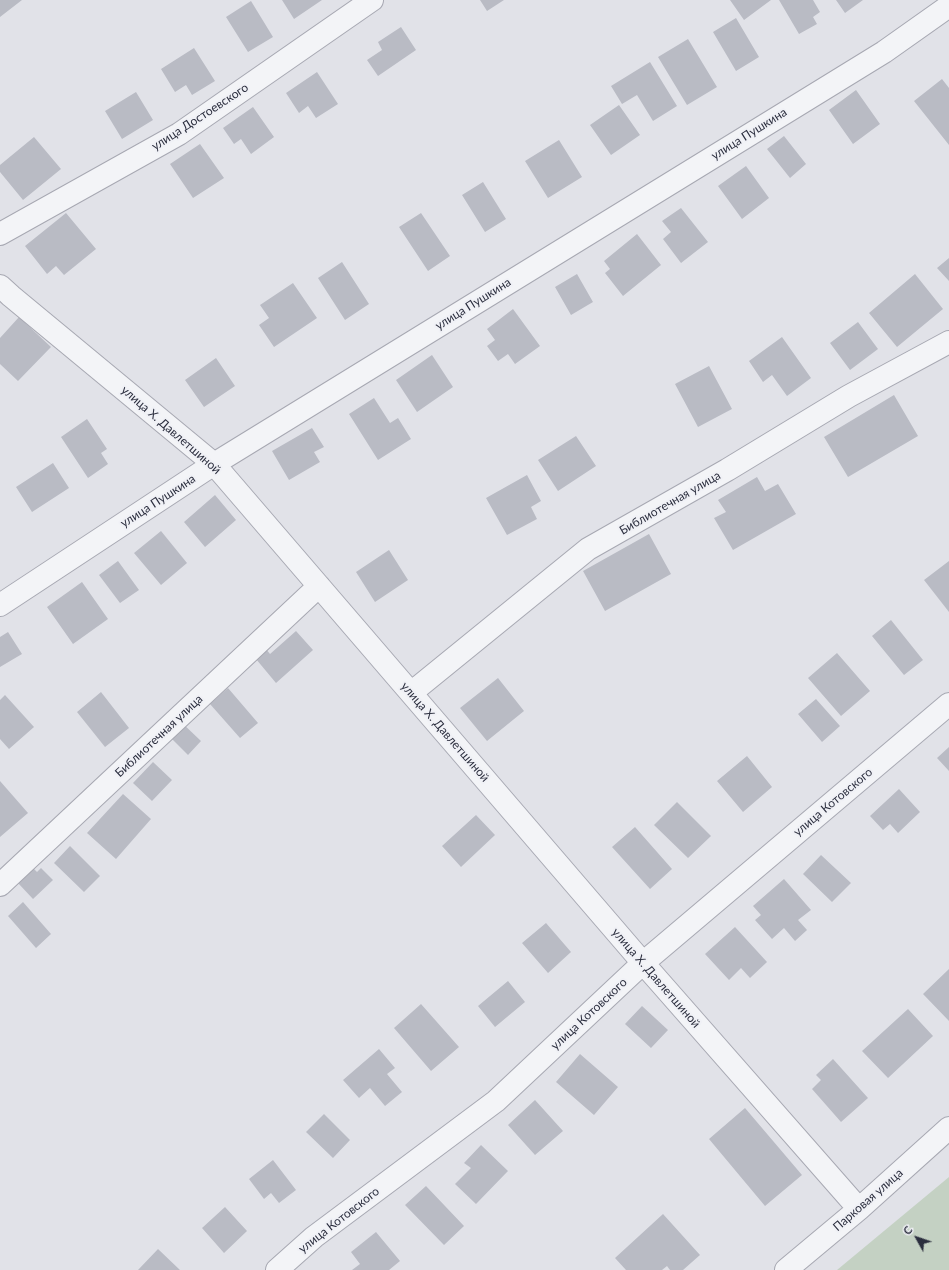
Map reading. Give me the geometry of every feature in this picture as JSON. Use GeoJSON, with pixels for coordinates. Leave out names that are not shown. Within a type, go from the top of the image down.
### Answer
{"type":"FeatureCollection","features":[{"type":"Feature","properties":{"kind":"street","name":"улица Достоевского"},"geometry":{"type":"LineString","coordinates":[[0,234],[179,134],[372,0]]}},
{"type":"Feature","properties":{"kind":"street","name":"улица Пушкина"},"geometry":{"type":"LineString","coordinates":[[0,605],[214,464],[877,56],[949,6]]}},
{"type":"Feature","properties":{"kind":"street","name":"улица Х. Давлетшиной"},"geometry":{"type":"LineString","coordinates":[[4,295],[214,464],[643,963],[859,1209]]}},
{"type":"Feature","properties":{"kind":"street","name":"Библиотечная улица"},"geometry":{"type":"LineString","coordinates":[[411,693],[588,549],[727,470],[849,396],[949,342]]}},
{"type":"Feature","properties":{"kind":"street","name":"Библиотечная улица"},"geometry":{"type":"LineString","coordinates":[[0,885],[319,586]]}},
{"type":"Feature","properties":{"kind":"street","name":"улица Котовского"},"geometry":{"type":"LineString","coordinates":[[277,1270],[314,1237],[496,1101],[643,963],[949,704]]}},
{"type":"Feature","properties":{"kind":"street","name":"Парковая улица"},"geometry":{"type":"LineString","coordinates":[[786,1270],[859,1209],[949,1128]]}},
{"type":"Feature","properties":{"kind":"green space"},"geometry":{"type":"Polygon","coordinates":[[[949,1177],[949,1270],[837,1270],[949,1177]]]}},
{"type":"Feature","properties":{"kind":"building"},"geometry":{"type":"Polygon","coordinates":[[[0,0],[22,0],[0,17],[0,0]]]}},
{"type":"Feature","properties":{"kind":"building"},"geometry":{"type":"Polygon","coordinates":[[[282,0],[322,0],[294,19],[282,0]]]}},
{"type":"Feature","properties":{"kind":"building"},"geometry":{"type":"Polygon","coordinates":[[[480,0],[504,0],[487,11],[480,0]]]}},
{"type":"Feature","properties":{"kind":"building"},"geometry":{"type":"Polygon","coordinates":[[[730,0],[771,0],[744,20],[730,0]]]}},
{"type":"Feature","properties":{"kind":"building"},"geometry":{"type":"Polygon","coordinates":[[[779,0],[813,0],[820,12],[813,17],[817,24],[799,34],[779,0]]]}},
{"type":"Feature","properties":{"kind":"building"},"geometry":{"type":"Polygon","coordinates":[[[836,0],[863,0],[845,13],[836,0]]]}},
{"type":"Feature","properties":{"kind":"building"},"geometry":{"type":"Polygon","coordinates":[[[251,1],[273,37],[248,52],[226,17],[251,1]]]}},
{"type":"Feature","properties":{"kind":"building"},"geometry":{"type":"Polygon","coordinates":[[[736,18],[759,57],[736,71],[713,32],[736,18]]]}},
{"type":"Feature","properties":{"kind":"building"},"geometry":{"type":"Polygon","coordinates":[[[401,27],[416,50],[378,76],[367,60],[382,50],[378,42],[401,27]]]}},
{"type":"Feature","properties":{"kind":"building"},"geometry":{"type":"Polygon","coordinates":[[[688,39],[717,87],[687,105],[658,57],[688,39]]]}},
{"type":"Feature","properties":{"kind":"building"},"geometry":{"type":"Polygon","coordinates":[[[194,48],[215,81],[192,95],[186,85],[175,92],[161,69],[194,48]]]}},
{"type":"Feature","properties":{"kind":"building"},"geometry":{"type":"Polygon","coordinates":[[[650,62],[677,106],[653,121],[637,95],[622,104],[611,86],[650,62]]]}},
{"type":"Feature","properties":{"kind":"building"},"geometry":{"type":"Polygon","coordinates":[[[317,72],[338,104],[316,118],[308,106],[299,113],[286,93],[317,72]]]}},
{"type":"Feature","properties":{"kind":"building"},"geometry":{"type":"Polygon","coordinates":[[[942,79],[949,88],[949,145],[914,101],[942,79]]]}},
{"type":"Feature","properties":{"kind":"building"},"geometry":{"type":"Polygon","coordinates":[[[856,90],[880,124],[853,144],[829,110],[856,90]]]}},
{"type":"Feature","properties":{"kind":"building"},"geometry":{"type":"Polygon","coordinates":[[[136,92],[153,120],[122,139],[105,111],[136,92]]]}},
{"type":"Feature","properties":{"kind":"building"},"geometry":{"type":"Polygon","coordinates":[[[619,105],[640,135],[611,155],[590,125],[619,105]]]}},
{"type":"Feature","properties":{"kind":"building"},"geometry":{"type":"Polygon","coordinates":[[[253,107],[274,137],[251,154],[241,139],[234,144],[223,128],[253,107]]]}},
{"type":"Feature","properties":{"kind":"building"},"geometry":{"type":"Polygon","coordinates":[[[784,136],[806,164],[790,178],[767,149],[784,136]]]}},
{"type":"Feature","properties":{"kind":"building"},"geometry":{"type":"Polygon","coordinates":[[[34,137],[61,169],[23,200],[0,172],[0,165],[34,137]]]}},
{"type":"Feature","properties":{"kind":"building"},"geometry":{"type":"Polygon","coordinates":[[[559,140],[582,177],[548,198],[525,161],[559,140]]]}},
{"type":"Feature","properties":{"kind":"building"},"geometry":{"type":"Polygon","coordinates":[[[200,144],[224,178],[193,198],[170,164],[200,144]]]}},
{"type":"Feature","properties":{"kind":"building"},"geometry":{"type":"Polygon","coordinates":[[[746,166],[769,198],[742,219],[718,186],[746,166]]]}},
{"type":"Feature","properties":{"kind":"building"},"geometry":{"type":"Polygon","coordinates":[[[483,182],[506,219],[485,232],[462,195],[483,182]]]}},
{"type":"Feature","properties":{"kind":"building"},"geometry":{"type":"Polygon","coordinates":[[[681,208],[708,242],[681,263],[663,239],[671,232],[662,221],[681,208]]]}},
{"type":"Feature","properties":{"kind":"building"},"geometry":{"type":"Polygon","coordinates":[[[66,213],[96,249],[64,275],[56,266],[47,274],[25,246],[66,213]]]}},
{"type":"Feature","properties":{"kind":"building"},"geometry":{"type":"Polygon","coordinates":[[[421,213],[450,256],[428,271],[399,227],[421,213]]]}},
{"type":"Feature","properties":{"kind":"building"},"geometry":{"type":"Polygon","coordinates":[[[637,234],[661,265],[623,296],[605,273],[610,269],[604,261],[637,234]]]}},
{"type":"Feature","properties":{"kind":"building"},"geometry":{"type":"Polygon","coordinates":[[[949,258],[949,281],[937,268],[949,258]]]}},
{"type":"Feature","properties":{"kind":"building"},"geometry":{"type":"Polygon","coordinates":[[[342,262],[369,304],[345,320],[318,278],[342,262]]]}},
{"type":"Feature","properties":{"kind":"building"},"geometry":{"type":"Polygon","coordinates":[[[577,274],[593,302],[571,315],[555,287],[577,274]]]}},
{"type":"Feature","properties":{"kind":"building"},"geometry":{"type":"Polygon","coordinates":[[[915,274],[943,309],[897,347],[869,313],[915,274]]]}},
{"type":"Feature","properties":{"kind":"building"},"geometry":{"type":"Polygon","coordinates":[[[293,283],[317,318],[274,347],[259,325],[269,318],[260,305],[293,283]]]}},
{"type":"Feature","properties":{"kind":"building"},"geometry":{"type":"Polygon","coordinates":[[[513,309],[540,346],[515,364],[508,354],[498,361],[487,346],[495,340],[487,329],[513,309]]]}},
{"type":"Feature","properties":{"kind":"building"},"geometry":{"type":"Polygon","coordinates":[[[19,317],[51,347],[18,381],[0,364],[0,338],[19,317]]]}},
{"type":"Feature","properties":{"kind":"building"},"geometry":{"type":"Polygon","coordinates":[[[858,322],[878,349],[850,370],[830,343],[858,322]]]}},
{"type":"Feature","properties":{"kind":"building"},"geometry":{"type":"Polygon","coordinates":[[[782,337],[811,378],[787,396],[772,375],[763,382],[749,361],[782,337]]]}},
{"type":"Feature","properties":{"kind":"building"},"geometry":{"type":"Polygon","coordinates":[[[432,355],[453,387],[417,412],[396,380],[432,355]]]}},
{"type":"Feature","properties":{"kind":"building"},"geometry":{"type":"Polygon","coordinates":[[[216,358],[235,386],[204,407],[185,380],[216,358]]]}},
{"type":"Feature","properties":{"kind":"building"},"geometry":{"type":"Polygon","coordinates":[[[709,366],[732,409],[698,427],[675,384],[709,366]]]}},
{"type":"Feature","properties":{"kind":"building"},"geometry":{"type":"Polygon","coordinates":[[[894,395],[918,436],[848,477],[824,437],[894,395]]]}},
{"type":"Feature","properties":{"kind":"building"},"geometry":{"type":"Polygon","coordinates":[[[374,398],[390,423],[398,418],[411,439],[378,460],[349,414],[374,398]]]}},
{"type":"Feature","properties":{"kind":"building"},"geometry":{"type":"Polygon","coordinates":[[[87,419],[107,449],[101,453],[108,464],[88,478],[61,437],[87,419]]]}},
{"type":"Feature","properties":{"kind":"building"},"geometry":{"type":"Polygon","coordinates":[[[312,428],[324,447],[314,452],[320,462],[289,480],[272,451],[312,428]]]}},
{"type":"Feature","properties":{"kind":"building"},"geometry":{"type":"Polygon","coordinates":[[[576,436],[596,466],[558,491],[538,460],[576,436]]]}},
{"type":"Feature","properties":{"kind":"building"},"geometry":{"type":"Polygon","coordinates":[[[53,463],[69,488],[32,512],[16,487],[53,463]]]}},
{"type":"Feature","properties":{"kind":"building"},"geometry":{"type":"Polygon","coordinates":[[[527,475],[541,501],[531,507],[537,519],[507,535],[486,498],[527,475]]]}},
{"type":"Feature","properties":{"kind":"building"},"geometry":{"type":"Polygon","coordinates":[[[757,477],[765,491],[778,484],[796,514],[733,550],[714,518],[726,512],[718,500],[757,477]]]}},
{"type":"Feature","properties":{"kind":"building"},"geometry":{"type":"Polygon","coordinates":[[[215,495],[236,520],[205,547],[184,522],[215,495]]]}},
{"type":"Feature","properties":{"kind":"building"},"geometry":{"type":"Polygon","coordinates":[[[161,531],[187,563],[161,585],[134,553],[161,531]]]}},
{"type":"Feature","properties":{"kind":"building"},"geometry":{"type":"Polygon","coordinates":[[[649,534],[671,574],[605,611],[583,571],[649,534]]]}},
{"type":"Feature","properties":{"kind":"building"},"geometry":{"type":"Polygon","coordinates":[[[389,550],[408,580],[375,602],[356,572],[389,550]]]}},
{"type":"Feature","properties":{"kind":"building"},"geometry":{"type":"Polygon","coordinates":[[[118,561],[139,590],[120,603],[99,575],[118,561]]]}},
{"type":"Feature","properties":{"kind":"building"},"geometry":{"type":"Polygon","coordinates":[[[949,561],[949,612],[924,580],[949,561]]]}},
{"type":"Feature","properties":{"kind":"building"},"geometry":{"type":"Polygon","coordinates":[[[82,582],[108,619],[73,644],[47,607],[82,582]]]}},
{"type":"Feature","properties":{"kind":"building"},"geometry":{"type":"Polygon","coordinates":[[[891,620],[923,660],[904,675],[872,636],[891,620]]]}},
{"type":"Feature","properties":{"kind":"building"},"geometry":{"type":"Polygon","coordinates":[[[296,631],[313,650],[276,683],[256,659],[266,649],[270,654],[296,631]]]}},
{"type":"Feature","properties":{"kind":"building"},"geometry":{"type":"Polygon","coordinates":[[[8,632],[22,654],[0,667],[0,637],[8,632]]]}},
{"type":"Feature","properties":{"kind":"building"},"geometry":{"type":"Polygon","coordinates":[[[837,653],[870,691],[841,716],[808,678],[837,653]]]}},
{"type":"Feature","properties":{"kind":"building"},"geometry":{"type":"Polygon","coordinates":[[[498,678],[524,711],[487,741],[460,708],[498,678]]]}},
{"type":"Feature","properties":{"kind":"building"},"geometry":{"type":"Polygon","coordinates":[[[228,688],[258,723],[240,738],[210,704],[228,688]]]}},
{"type":"Feature","properties":{"kind":"building"},"geometry":{"type":"Polygon","coordinates":[[[101,692],[129,728],[105,747],[77,712],[101,692]]]}},
{"type":"Feature","properties":{"kind":"building"},"geometry":{"type":"Polygon","coordinates":[[[5,695],[34,727],[9,749],[0,739],[0,700],[5,695]]]}},
{"type":"Feature","properties":{"kind":"building"},"geometry":{"type":"Polygon","coordinates":[[[816,699],[840,726],[822,742],[798,714],[816,699]]]}},
{"type":"Feature","properties":{"kind":"building"},"geometry":{"type":"Polygon","coordinates":[[[180,721],[201,741],[188,755],[167,734],[180,721]]]}},
{"type":"Feature","properties":{"kind":"building"},"geometry":{"type":"Polygon","coordinates":[[[949,747],[949,771],[937,758],[949,747]]]}},
{"type":"Feature","properties":{"kind":"building"},"geometry":{"type":"Polygon","coordinates":[[[747,756],[772,787],[743,812],[717,781],[747,756]]]}},
{"type":"Feature","properties":{"kind":"building"},"geometry":{"type":"Polygon","coordinates":[[[153,762],[172,780],[152,801],[133,783],[153,762]]]}},
{"type":"Feature","properties":{"kind":"building"},"geometry":{"type":"Polygon","coordinates":[[[0,781],[28,813],[0,837],[0,781]]]}},
{"type":"Feature","properties":{"kind":"building"},"geometry":{"type":"Polygon","coordinates":[[[899,789],[920,812],[898,833],[890,824],[883,830],[870,816],[899,789]]]}},
{"type":"Feature","properties":{"kind":"building"},"geometry":{"type":"Polygon","coordinates":[[[123,794],[151,819],[116,859],[87,833],[123,794]]]}},
{"type":"Feature","properties":{"kind":"building"},"geometry":{"type":"Polygon","coordinates":[[[677,802],[711,836],[688,858],[654,825],[677,802]]]}},
{"type":"Feature","properties":{"kind":"building"},"geometry":{"type":"Polygon","coordinates":[[[476,815],[495,835],[461,867],[442,846],[476,815]]]}},
{"type":"Feature","properties":{"kind":"building"},"geometry":{"type":"Polygon","coordinates":[[[635,827],[672,869],[650,889],[612,847],[635,827]]]}},
{"type":"Feature","properties":{"kind":"building"},"geometry":{"type":"Polygon","coordinates":[[[70,846],[100,876],[84,892],[54,863],[70,846]]]}},
{"type":"Feature","properties":{"kind":"building"},"geometry":{"type":"Polygon","coordinates":[[[821,855],[851,883],[832,902],[803,874],[821,855]]]}},
{"type":"Feature","properties":{"kind":"building"},"geometry":{"type":"Polygon","coordinates":[[[33,868],[37,872],[41,868],[53,880],[33,899],[18,883],[33,868]]]}},
{"type":"Feature","properties":{"kind":"building"},"geometry":{"type":"Polygon","coordinates":[[[784,879],[811,910],[798,920],[807,930],[795,941],[784,928],[772,939],[755,920],[761,915],[753,906],[784,879]]]}},
{"type":"Feature","properties":{"kind":"building"},"geometry":{"type":"Polygon","coordinates":[[[23,902],[51,934],[36,948],[8,916],[23,902]]]}},
{"type":"Feature","properties":{"kind":"building"},"geometry":{"type":"Polygon","coordinates":[[[546,923],[571,952],[548,973],[522,943],[546,923]]]}},
{"type":"Feature","properties":{"kind":"building"},"geometry":{"type":"Polygon","coordinates":[[[735,927],[767,962],[750,978],[741,968],[729,980],[705,954],[735,927]]]}},
{"type":"Feature","properties":{"kind":"building"},"geometry":{"type":"Polygon","coordinates":[[[949,969],[949,1021],[923,994],[949,969]]]}},
{"type":"Feature","properties":{"kind":"building"},"geometry":{"type":"Polygon","coordinates":[[[508,981],[525,1002],[495,1027],[478,1006],[508,981]]]}},
{"type":"Feature","properties":{"kind":"building"},"geometry":{"type":"Polygon","coordinates":[[[421,1004],[459,1047],[431,1071],[394,1028],[421,1004]]]}},
{"type":"Feature","properties":{"kind":"building"},"geometry":{"type":"Polygon","coordinates":[[[642,1006],[668,1030],[651,1048],[625,1024],[642,1006]]]}},
{"type":"Feature","properties":{"kind":"building"},"geometry":{"type":"Polygon","coordinates":[[[908,1009],[933,1036],[888,1078],[862,1051],[908,1009]]]}},
{"type":"Feature","properties":{"kind":"building"},"geometry":{"type":"Polygon","coordinates":[[[379,1049],[395,1068],[387,1074],[402,1092],[385,1106],[370,1088],[359,1098],[343,1080],[379,1049]]]}},
{"type":"Feature","properties":{"kind":"building"},"geometry":{"type":"Polygon","coordinates":[[[580,1054],[618,1087],[594,1115],[556,1082],[580,1054]]]}},
{"type":"Feature","properties":{"kind":"building"},"geometry":{"type":"Polygon","coordinates":[[[833,1059],[868,1098],[841,1122],[812,1089],[821,1080],[816,1075],[833,1059]]]}},
{"type":"Feature","properties":{"kind":"building"},"geometry":{"type":"Polygon","coordinates":[[[535,1100],[563,1131],[535,1155],[508,1125],[535,1100]]]}},
{"type":"Feature","properties":{"kind":"building"},"geometry":{"type":"Polygon","coordinates":[[[745,1108],[802,1175],[765,1206],[709,1139],[745,1108]]]}},
{"type":"Feature","properties":{"kind":"building"},"geometry":{"type":"Polygon","coordinates":[[[324,1114],[350,1140],[333,1158],[306,1132],[324,1114]]]}},
{"type":"Feature","properties":{"kind":"building"},"geometry":{"type":"Polygon","coordinates":[[[481,1145],[508,1171],[476,1204],[455,1184],[471,1168],[464,1163],[481,1145]]]}},
{"type":"Feature","properties":{"kind":"building"},"geometry":{"type":"Polygon","coordinates":[[[273,1160],[296,1190],[279,1203],[271,1193],[264,1199],[249,1179],[273,1160]]]}},
{"type":"Feature","properties":{"kind":"building"},"geometry":{"type":"Polygon","coordinates":[[[426,1186],[464,1226],[444,1245],[405,1205],[426,1186]]]}},
{"type":"Feature","properties":{"kind":"building"},"geometry":{"type":"Polygon","coordinates":[[[225,1207],[247,1231],[224,1253],[202,1228],[225,1207]]]}},
{"type":"Feature","properties":{"kind":"building"},"geometry":{"type":"Polygon","coordinates":[[[663,1214],[700,1255],[683,1270],[670,1270],[667,1266],[662,1270],[626,1270],[615,1258],[663,1214]]]}},
{"type":"Feature","properties":{"kind":"building"},"geometry":{"type":"Polygon","coordinates":[[[376,1232],[400,1261],[389,1270],[352,1270],[360,1264],[351,1252],[376,1232]]]}},
{"type":"Feature","properties":{"kind":"building"},"geometry":{"type":"Polygon","coordinates":[[[158,1249],[180,1270],[138,1270],[158,1249]]]}}]}
